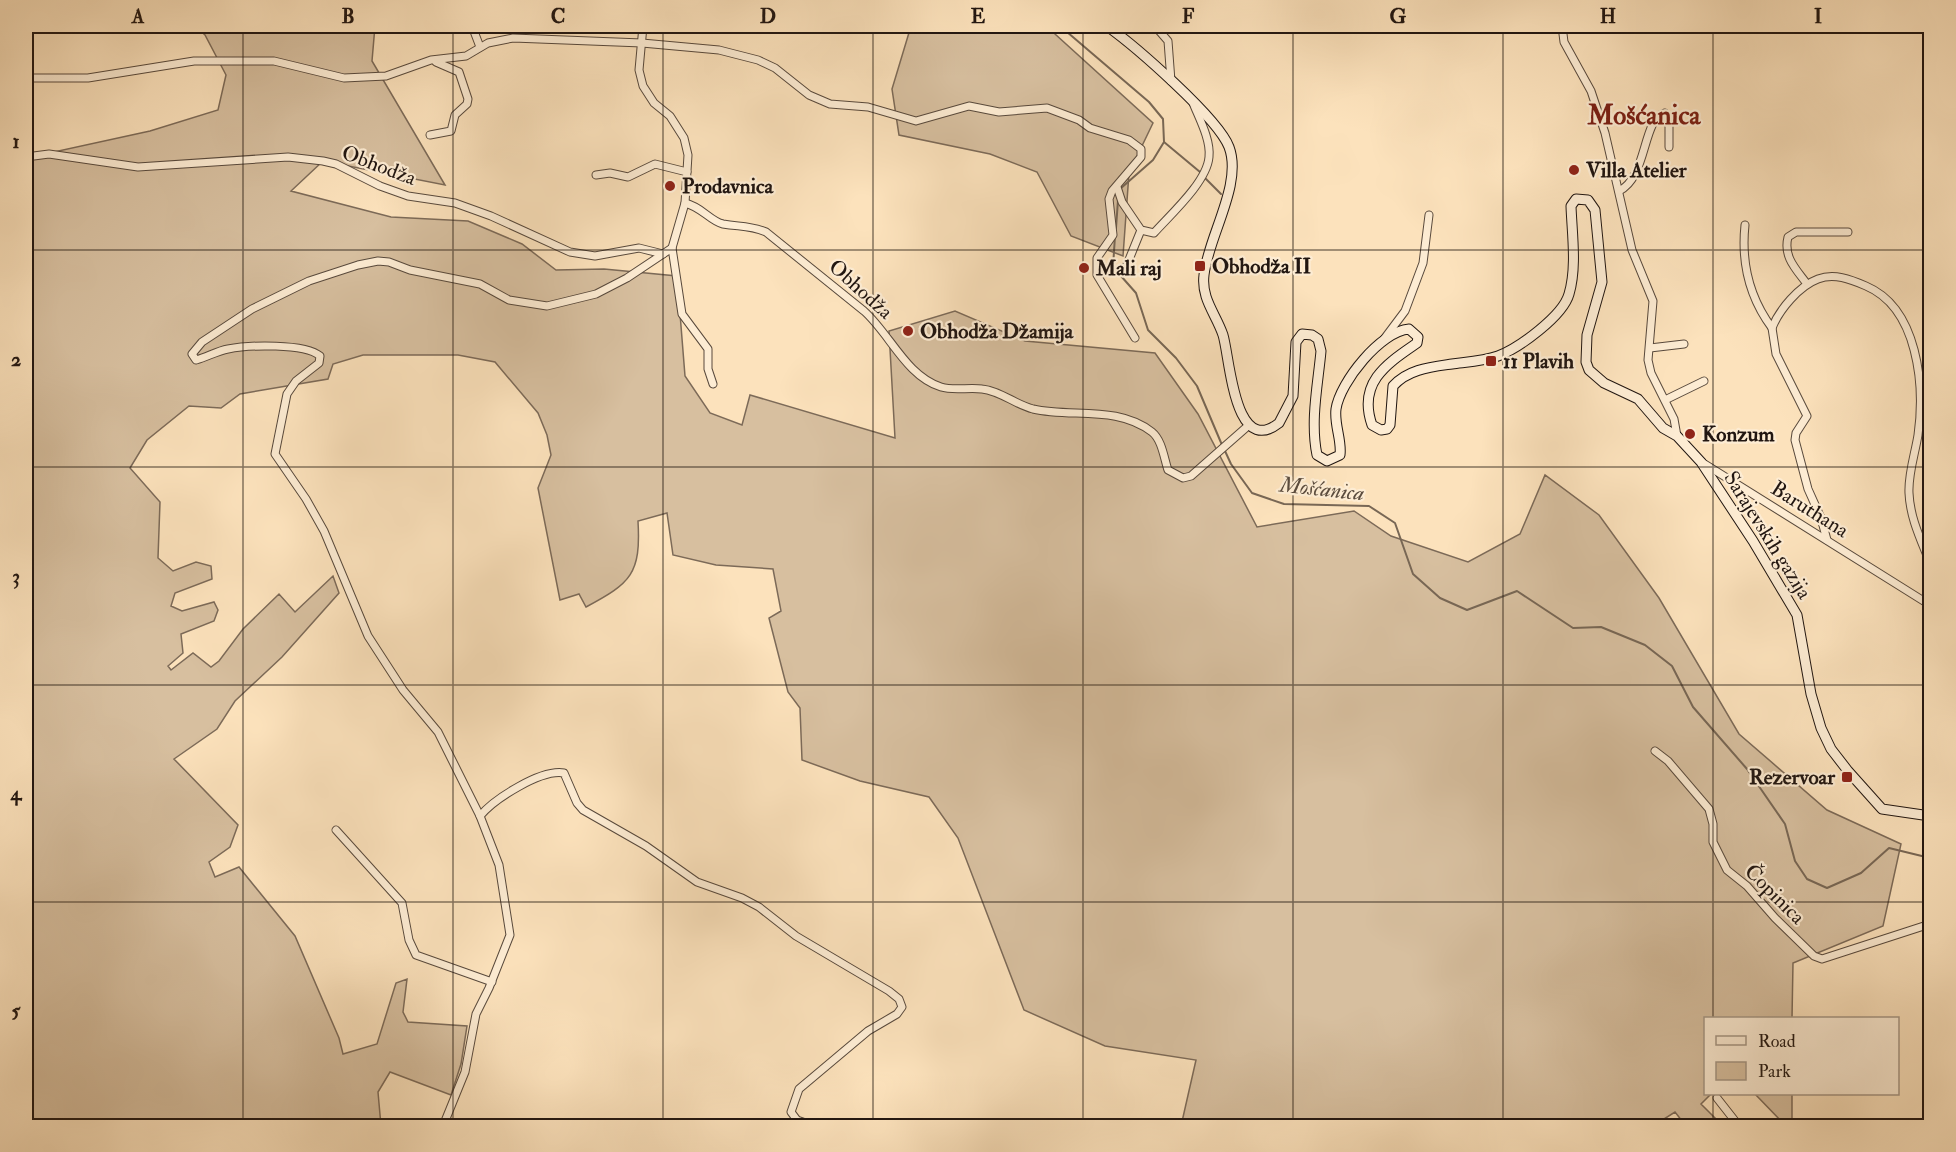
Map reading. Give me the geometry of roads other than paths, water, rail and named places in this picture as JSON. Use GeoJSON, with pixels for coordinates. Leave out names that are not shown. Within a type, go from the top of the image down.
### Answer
{"type":"FeatureCollection","features":[{"type":"Feature","properties":{"kind":"main road"},"geometry":{"type":"LineString","coordinates":[[1107,26],[1171,81],[1224,137],[1233,161],[1228,189],[1207,259],[1204,295],[1222,334],[1239,412],[1248,425],[1265,429],[1279,423],[1293,396],[1296,342],[1302,334],[1311,334],[1318,339],[1321,351],[1314,432],[1317,454],[1327,461],[1336,459],[1341,450],[1335,421],[1336,406],[1342,392],[1356,369],[1384,339],[1409,329],[1418,338],[1417,343],[1384,366],[1373,384],[1369,417],[1372,425],[1381,430],[1387,429],[1390,425],[1393,386],[1408,375],[1424,369],[1496,357],[1511,350],[1560,312],[1567,302],[1573,277],[1571,206],[1576,199],[1588,200],[1595,210],[1602,282],[1587,335],[1586,362],[1589,370],[1604,383],[1638,399],[1663,428],[1677,436]]}},
{"type":"Feature","properties":{"kind":"main road","name":"Baruthana"},"geometry":{"type":"LineString","coordinates":[[1677,436],[1701,462]]}},
{"type":"Feature","properties":{"kind":"main road","name":"Sarajevskih gazija"},"geometry":{"type":"LineString","coordinates":[[1701,462],[1797,615],[1811,694],[1821,728],[1831,749],[1860,786],[1882,809],[1930,816]]}},
{"type":"Feature","properties":{"kind":"street"},"geometry":{"type":"LineString","coordinates":[[472,26],[480,47]]}},
{"type":"Feature","properties":{"kind":"street"},"geometry":{"type":"LineString","coordinates":[[643,26],[639,70],[644,86],[654,103],[670,116],[684,138],[688,155],[685,203],[672,248],[682,314],[708,349],[708,369],[713,384]]}},
{"type":"Feature","properties":{"kind":"street"},"geometry":{"type":"LineString","coordinates":[[1155,26],[1168,41],[1171,81]]}},
{"type":"Feature","properties":{"kind":"street"},"geometry":{"type":"LineString","coordinates":[[1562,26],[1564,42],[1591,92],[1638,268],[1653,301],[1651,373],[1674,419],[1677,436]]}},
{"type":"Feature","properties":{"kind":"street"},"geometry":{"type":"LineString","coordinates":[[26,78],[88,78],[205,61],[274,61],[344,78],[386,76],[431,60],[466,56],[480,47],[513,38],[642,43],[719,50],[758,60],[823,102],[868,107],[905,120],[916,121],[969,106],[999,112],[1047,108],[1079,120],[1090,128],[1129,140],[1141,149],[1140,157],[1112,191],[1110,199],[1113,235],[1097,258],[1097,275],[1135,338]]}},
{"type":"Feature","properties":{"kind":"street"},"geometry":{"type":"LineString","coordinates":[[430,135],[451,131],[454,115],[467,104],[468,99],[459,72],[455,67],[431,60]]}},
{"type":"Feature","properties":{"kind":"street"},"geometry":{"type":"LineString","coordinates":[[1117,187],[1122,202],[1141,230],[1154,233],[1187,197],[1207,169],[1210,155],[1192,103]]}},
{"type":"Feature","properties":{"kind":"street"},"geometry":{"type":"LineString","coordinates":[[1619,191],[1629,186],[1634,178],[1652,123],[1661,114],[1669,118],[1669,147]]}},
{"type":"Feature","properties":{"kind":"street","name":"Obhodža"},"geometry":{"type":"LineString","coordinates":[[26,157],[50,154],[138,167],[288,157],[323,161],[336,164],[380,186],[408,196],[455,203],[491,216],[570,252],[595,256],[639,248],[663,254]]}},
{"type":"Feature","properties":{"kind":"street"},"geometry":{"type":"LineString","coordinates":[[596,175],[610,173],[628,177],[655,164],[687,172]]}},
{"type":"Feature","properties":{"kind":"street","name":"Obhodža"},"geometry":{"type":"LineString","coordinates":[[685,203],[697,206],[722,224],[748,225],[766,232],[880,325],[908,364],[941,387],[997,392],[1033,408],[1083,411],[1127,419],[1152,432],[1157,438],[1168,470],[1183,478],[1191,476],[1248,425]]}},
{"type":"Feature","properties":{"kind":"street"},"geometry":{"type":"LineString","coordinates":[[1384,339],[1405,311],[1423,263],[1429,215]]}},
{"type":"Feature","properties":{"kind":"street"},"geometry":{"type":"LineString","coordinates":[[1745,225],[1743,257],[1749,286],[1762,315],[1772,328],[1776,354],[1807,416],[1796,433],[1795,440],[1808,489],[1821,518],[1827,540]]}},
{"type":"Feature","properties":{"kind":"street"},"geometry":{"type":"LineString","coordinates":[[1126,267],[1141,230]]}},
{"type":"Feature","properties":{"kind":"street"},"geometry":{"type":"LineString","coordinates":[[1807,284],[1788,259],[1785,248],[1788,237],[1796,232],[1848,232]]}},
{"type":"Feature","properties":{"kind":"street"},"geometry":{"type":"LineString","coordinates":[[443,1126],[465,1072],[474,1020],[508,942],[509,926],[499,864],[480,816],[438,732],[403,690],[368,636],[324,531],[306,499],[275,454],[287,394],[296,381],[319,363],[320,356],[314,351],[270,346],[225,349],[196,360],[192,354],[202,342],[252,309],[309,281],[358,265],[378,261],[389,262],[410,270],[480,284],[509,300],[547,306],[596,294],[627,278],[672,248]]}},
{"type":"Feature","properties":{"kind":"street"},"geometry":{"type":"LineString","coordinates":[[1772,328],[1780,315],[1807,284],[1831,275],[1877,290],[1893,305],[1909,335],[1916,358],[1920,404],[1909,492],[1918,533],[1930,563]]}},
{"type":"Feature","properties":{"kind":"street"},"geometry":{"type":"LineString","coordinates":[[1650,348],[1684,344]]}},
{"type":"Feature","properties":{"kind":"street"},"geometry":{"type":"LineString","coordinates":[[1665,400],[1704,381]]}},
{"type":"Feature","properties":{"kind":"street","name":"Baruthana"},"geometry":{"type":"LineString","coordinates":[[1701,462],[1930,605]]}},
{"type":"Feature","properties":{"kind":"street","name":"Čopinica"},"geometry":{"type":"LineString","coordinates":[[1654,751],[1668,761],[1709,809],[1713,824],[1713,842],[1727,870],[1747,886],[1774,918],[1814,956],[1822,959],[1930,924]]}},
{"type":"Feature","properties":{"kind":"street"},"geometry":{"type":"LineString","coordinates":[[480,816],[488,806],[530,780],[557,772],[564,773],[577,803],[583,810],[646,846],[697,882],[742,898],[759,907],[796,936],[868,977],[899,999],[902,1007],[897,1014],[868,1031],[799,1089],[791,1112],[797,1120],[814,1126]]}},
{"type":"Feature","properties":{"kind":"street"},"geometry":{"type":"LineString","coordinates":[[336,830],[402,903],[409,940],[416,955],[492,982]]}},
{"type":"Feature","properties":{"kind":"street"},"geometry":{"type":"LineString","coordinates":[[1717,1098],[1739,1126]]}},
{"type":"Feature","properties":{"kind":"waterway","name":"Mošćanica"},"geometry":{"type":"LineString","coordinates":[[1060,26],[1149,102],[1163,119],[1164,142],[1153,160],[1120,189]]}},
{"type":"Feature","properties":{"kind":"waterway"},"geometry":{"type":"LineString","coordinates":[[1164,142],[1200,172]]}},
{"type":"Feature","properties":{"kind":"waterway"},"geometry":{"type":"LineString","coordinates":[[1205,178],[1221,194]]}},
{"type":"Feature","properties":{"kind":"waterway","name":"Mošćanica"},"geometry":{"type":"LineString","coordinates":[[1116,228],[1118,200]]}},
{"type":"Feature","properties":{"kind":"waterway","name":"Mošćanica"},"geometry":{"type":"LineString","coordinates":[[1115,236],[1113,267],[1136,293],[1148,330],[1176,358],[1197,386],[1222,445]]}},
{"type":"Feature","properties":{"kind":"waterway","name":"Mošćanica"},"geometry":{"type":"LineString","coordinates":[[1225,451],[1231,464],[1252,493],[1284,504],[1369,506],[1395,523],[1413,574],[1440,598],[1467,610],[1517,591],[1573,628],[1601,627],[1645,645],[1672,666],[1693,707],[1747,769],[1785,824],[1795,861],[1807,879],[1827,888],[1861,873],[1889,848],[1930,858]]}},
{"type":"Feature","properties":{"kind":"place","name":"Villa Atelier"},"geometry":{"type":"Point","coordinates":[1574,170]}},
{"type":"Feature","properties":{"kind":"place","name":"Prodavnica"},"geometry":{"type":"Point","coordinates":[670,186]}},
{"type":"Feature","properties":{"kind":"place","name":"Obhodža II"},"geometry":{"type":"Point","coordinates":[1200,266]}},
{"type":"Feature","properties":{"kind":"place","name":"Mali raj"},"geometry":{"type":"Point","coordinates":[1084,268]}},
{"type":"Feature","properties":{"kind":"place","name":"Obhodža Džamija"},"geometry":{"type":"Point","coordinates":[908,331]}},
{"type":"Feature","properties":{"kind":"place","name":"11 Plavih"},"geometry":{"type":"Point","coordinates":[1491,361]}},
{"type":"Feature","properties":{"kind":"place","name":"Konzum"},"geometry":{"type":"Point","coordinates":[1690,434]}},
{"type":"Feature","properties":{"kind":"place","name":"Rezervoar"},"geometry":{"type":"Point","coordinates":[1847,777]}},
{"type":"Feature","properties":{"kind":"district","name":"Mošćanica"},"geometry":{"type":"Point","coordinates":[1644,115]}}]}
